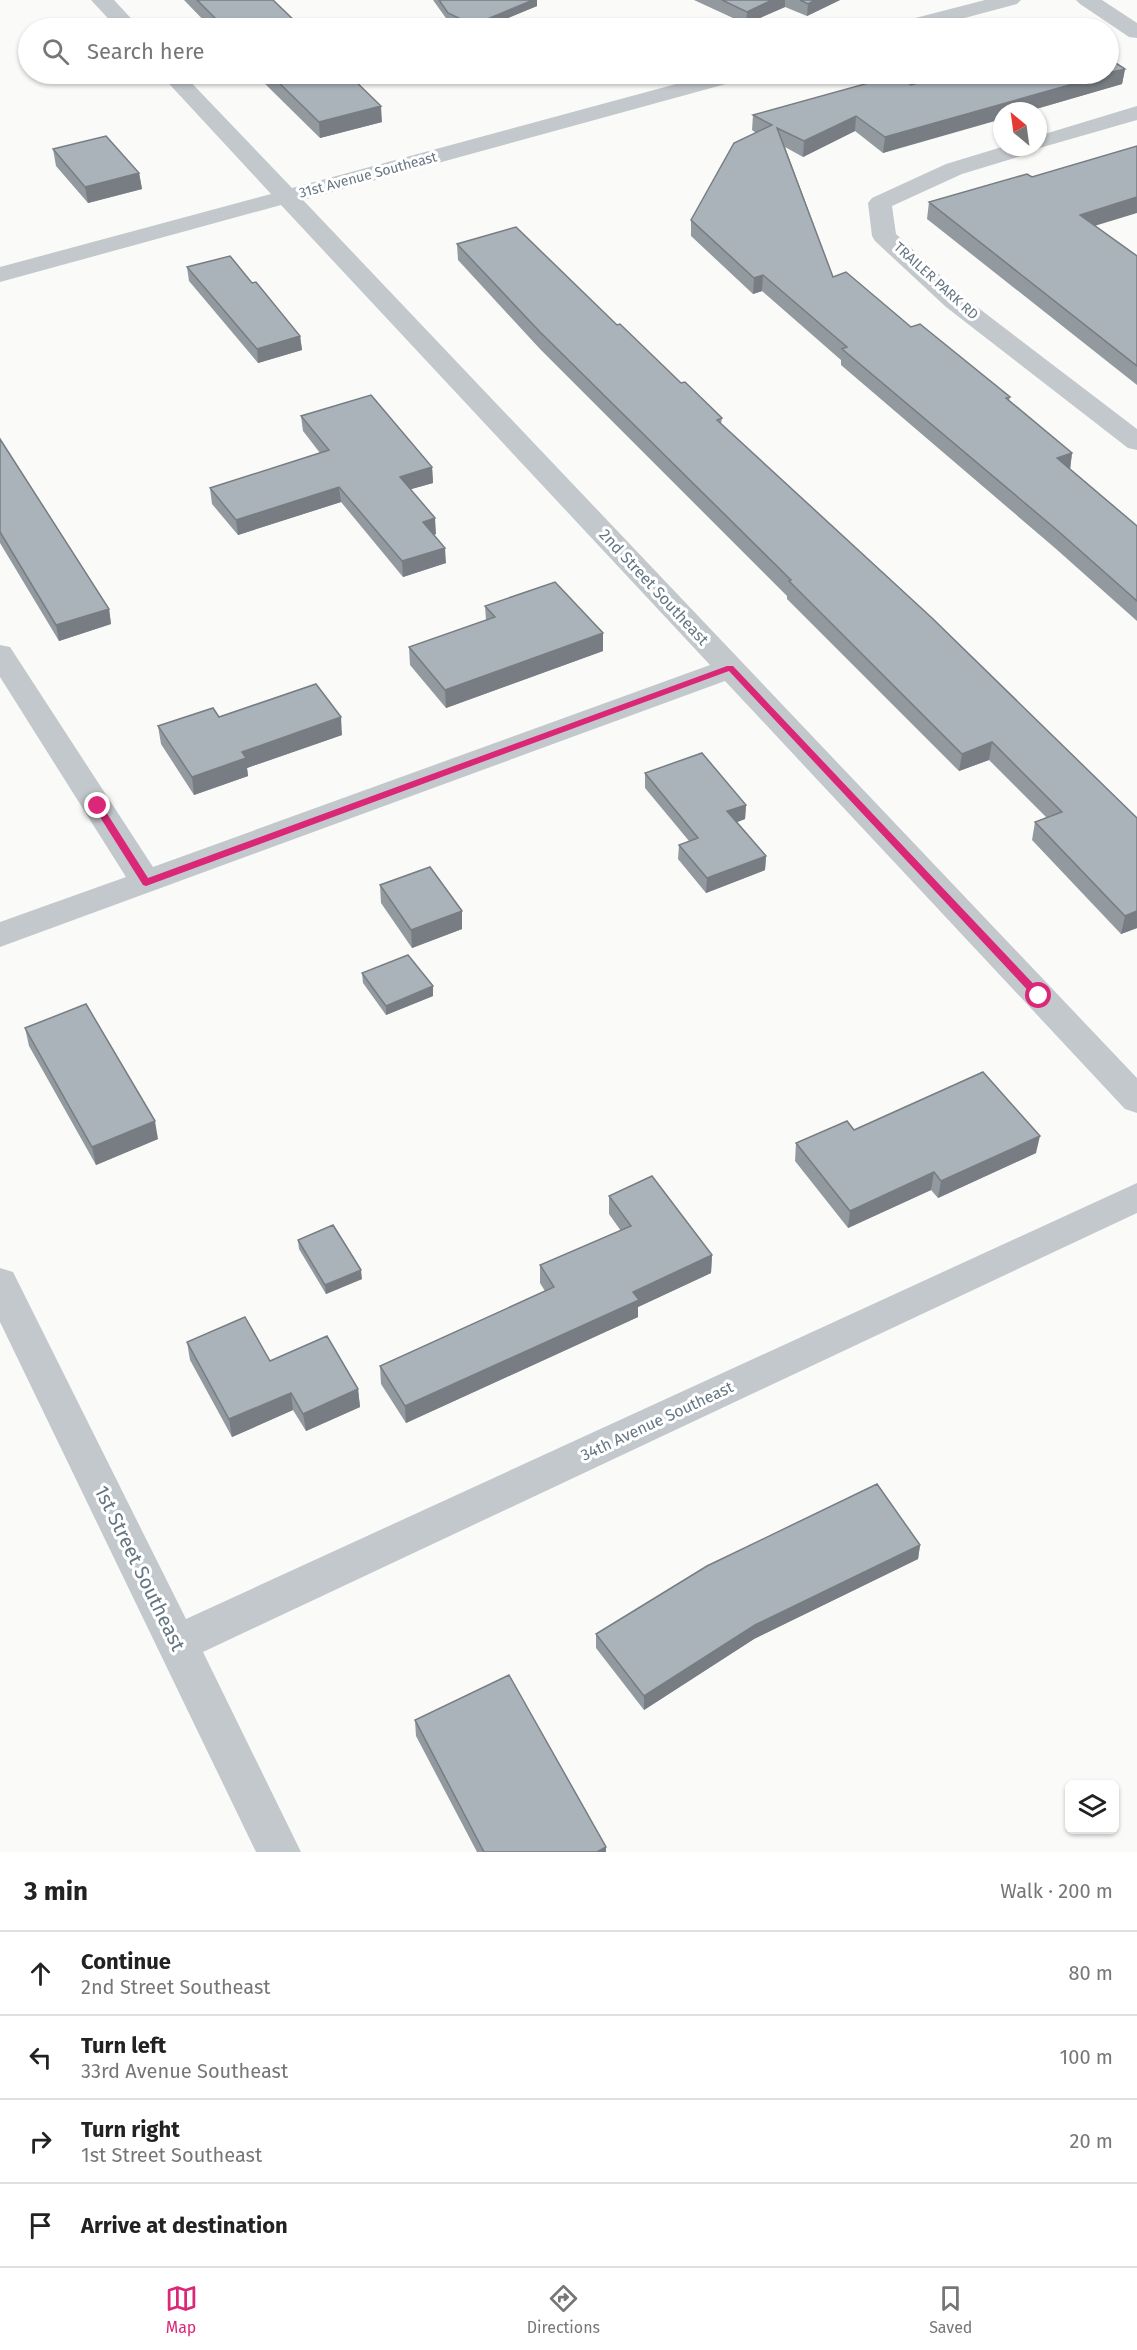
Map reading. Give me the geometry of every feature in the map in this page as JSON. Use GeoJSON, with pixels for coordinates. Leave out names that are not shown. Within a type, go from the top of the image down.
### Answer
{"type":"FeatureCollection","features":[{"type":"Feature","properties":{"kind":"street"},"geometry":{"type":"LineString","coordinates":[[102,0],[119,18]]}},
{"type":"Feature","properties":{"kind":"street"},"geometry":{"type":"LineString","coordinates":[[942,18],[1010,0]]}},
{"type":"Feature","properties":{"kind":"street"},"geometry":{"type":"LineString","coordinates":[[1087,0],[1115,18]]}},
{"type":"Feature","properties":{"kind":"street"},"geometry":{"type":"LineString","coordinates":[[1119,20],[1137,32]]}},
{"type":"Feature","properties":{"kind":"street","name":"2nd Street Southeast"},"geometry":{"type":"LineString","coordinates":[[180,84],[1137,1100]]}},
{"type":"Feature","properties":{"kind":"street","name":"31st Avenue Southeast"},"geometry":{"type":"LineString","coordinates":[[0,275],[699,84]]}},
{"type":"Feature","properties":{"kind":"street"},"geometry":{"type":"LineString","coordinates":[[1047,140],[1137,113]]}},
{"type":"Feature","properties":{"kind":"street","name":"TRAILER PARK RD"},"geometry":{"type":"LineString","coordinates":[[997,156],[954,169],[880,203],[884,236],[955,302],[1137,442]]}},
{"type":"Feature","properties":{"kind":"street"},"geometry":{"type":"LineString","coordinates":[[0,654],[146,882]]}},
{"type":"Feature","properties":{"kind":"street"},"geometry":{"type":"LineString","coordinates":[[0,935],[730,668]]}},
{"type":"Feature","properties":{"kind":"street","name":"34th Avenue Southeast"},"geometry":{"type":"LineString","coordinates":[[177,1644],[1137,1197]]}},
{"type":"Feature","properties":{"kind":"street","name":"1st Street Southeast"},"geometry":{"type":"LineString","coordinates":[[0,1283],[279,1852]]}},
{"type":"Feature","properties":{"kind":"building"},"geometry":{"type":"Polygon","coordinates":[[[197,0],[273,0],[292,18],[215,18],[197,0]]]}},
{"type":"Feature","properties":{"kind":"building"},"geometry":{"type":"Polygon","coordinates":[[[439,0],[533,0],[490,18],[458,18],[448,13],[439,0]]]}},
{"type":"Feature","properties":{"kind":"building"},"geometry":{"type":"Polygon","coordinates":[[[722,0],[772,0],[747,12],[722,0]]]}},
{"type":"Feature","properties":{"kind":"building"},"geometry":{"type":"Polygon","coordinates":[[[800,0],[815,0],[808,4],[800,0]]]}},
{"type":"Feature","properties":{"kind":"building"},"geometry":{"type":"Polygon","coordinates":[[[280,84],[358,84],[381,106],[319,122],[280,84]]]}},
{"type":"Feature","properties":{"kind":"building"},"geometry":{"type":"Polygon","coordinates":[[[865,84],[1073,84],[1009,102],[993,102],[993,106],[885,137],[856,116],[804,141],[777,128],[833,277],[846,272],[911,327],[920,324],[1010,397],[1006,398],[1072,453],[1057,458],[1137,526],[1137,601],[1058,531],[842,349],[847,347],[763,275],[754,278],[691,220],[734,143],[772,125],[753,115],[865,84]]]}},
{"type":"Feature","properties":{"kind":"building"},"geometry":{"type":"Polygon","coordinates":[[[106,136],[139,173],[85,187],[53,149],[106,136]]]}},
{"type":"Feature","properties":{"kind":"building"},"geometry":{"type":"Polygon","coordinates":[[[1137,146],[1137,197],[1080,215],[1137,256],[1137,366],[929,202],[1027,174],[1032,177],[1137,146]]]}},
{"type":"Feature","properties":{"kind":"building"},"geometry":{"type":"Polygon","coordinates":[[[516,227],[617,325],[620,324],[681,383],[685,382],[722,418],[717,420],[932,618],[1137,818],[1137,911],[1125,916],[1035,822],[1062,812],[992,742],[962,754],[789,581],[791,580],[540,332],[457,244],[516,227]]]}},
{"type":"Feature","properties":{"kind":"building"},"geometry":{"type":"Polygon","coordinates":[[[230,256],[252,283],[256,282],[300,336],[257,349],[187,267],[230,256]]]}},
{"type":"Feature","properties":{"kind":"building"},"geometry":{"type":"Polygon","coordinates":[[[371,395],[432,467],[400,477],[435,518],[423,522],[445,548],[402,561],[339,487],[236,520],[210,488],[329,450],[301,416],[371,395]]]}},
{"type":"Feature","properties":{"kind":"building"},"geometry":{"type":"Polygon","coordinates":[[[0,439],[109,609],[56,625],[0,532],[0,439]]]}},
{"type":"Feature","properties":{"kind":"building"},"geometry":{"type":"Polygon","coordinates":[[[555,582],[603,633],[445,690],[409,647],[495,617],[485,606],[555,582]]]}},
{"type":"Feature","properties":{"kind":"building"},"geometry":{"type":"Polygon","coordinates":[[[316,684],[341,717],[242,752],[246,758],[192,777],[158,726],[213,708],[219,717],[316,684]]]}},
{"type":"Feature","properties":{"kind":"building"},"geometry":{"type":"Polygon","coordinates":[[[702,753],[746,805],[727,811],[766,856],[707,878],[679,845],[698,838],[645,773],[702,753]]]}},
{"type":"Feature","properties":{"kind":"building"},"geometry":{"type":"Polygon","coordinates":[[[430,867],[462,911],[411,930],[380,885],[430,867]]]}},
{"type":"Feature","properties":{"kind":"building"},"geometry":{"type":"Polygon","coordinates":[[[408,955],[433,986],[386,1006],[362,973],[408,955]]]}},
{"type":"Feature","properties":{"kind":"building"},"geometry":{"type":"Polygon","coordinates":[[[86,1004],[155,1121],[92,1147],[25,1028],[86,1004]]]}},
{"type":"Feature","properties":{"kind":"building"},"geometry":{"type":"Polygon","coordinates":[[[983,1072],[1040,1136],[941,1181],[934,1172],[850,1211],[796,1143],[847,1121],[854,1130],[983,1072]]]}},
{"type":"Feature","properties":{"kind":"building"},"geometry":{"type":"Polygon","coordinates":[[[652,1176],[712,1255],[633,1292],[639,1300],[405,1406],[380,1366],[554,1287],[540,1265],[631,1226],[609,1196],[652,1176]]]}},
{"type":"Feature","properties":{"kind":"building"},"geometry":{"type":"Polygon","coordinates":[[[333,1225],[361,1270],[325,1285],[298,1240],[333,1225]]]}},
{"type":"Feature","properties":{"kind":"building"},"geometry":{"type":"Polygon","coordinates":[[[245,1317],[270,1361],[327,1336],[358,1389],[303,1414],[291,1393],[229,1419],[187,1342],[245,1317]]]}},
{"type":"Feature","properties":{"kind":"building"},"geometry":{"type":"Polygon","coordinates":[[[877,1484],[920,1545],[755,1625],[644,1696],[596,1634],[707,1566],[877,1484]]]}},
{"type":"Feature","properties":{"kind":"building"},"geometry":{"type":"Polygon","coordinates":[[[509,1675],[606,1847],[597,1852],[484,1852],[415,1720],[509,1675]]]}},
{"type":"Feature","properties":{"kind":"route"},"geometry":{"type":"LineString","coordinates":[[98,806],[146,882],[730,668],[1039,996]]}}]}
